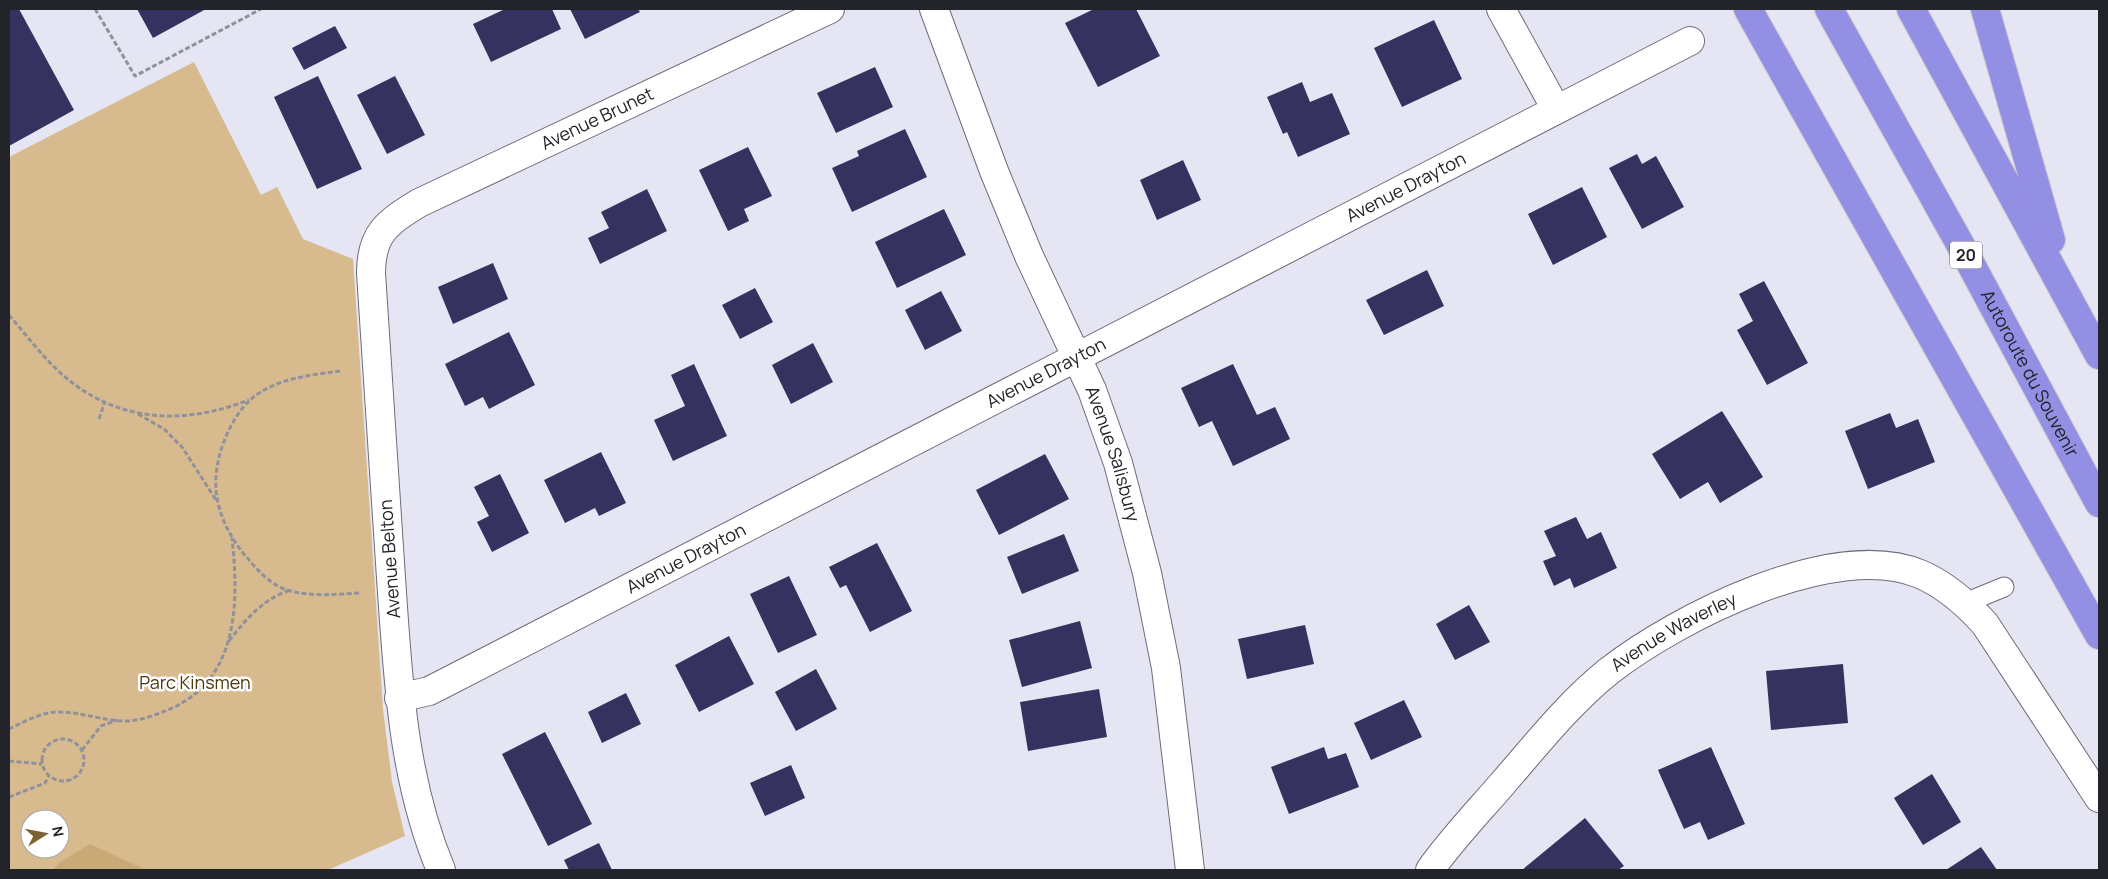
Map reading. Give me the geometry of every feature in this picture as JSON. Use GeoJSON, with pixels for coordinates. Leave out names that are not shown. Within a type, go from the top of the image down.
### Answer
{"type":"FeatureCollection","features":[{"type":"Feature","properties":{"kind":"highway"},"geometry":{"type":"LineString","coordinates":[[1748,9],[2099,634]]}},
{"type":"Feature","properties":{"kind":"highway","name":"Autoroute du Souvenir"},"geometry":{"type":"LineString","coordinates":[[1829,9],[1955,235],[2099,503]]}},
{"type":"Feature","properties":{"kind":"highway"},"geometry":{"type":"LineString","coordinates":[[1911,9],[2064,287],[2099,355]]}},
{"type":"Feature","properties":{"kind":"highway"},"geometry":{"type":"LineString","coordinates":[[1985,9],[2064,287]]}},
{"type":"Feature","properties":{"kind":"street","name":"Avenue Brunet"},"geometry":{"type":"LineString","coordinates":[[375,242],[384,227],[420,203],[830,9]]}},
{"type":"Feature","properties":{"kind":"street","name":"Avenue Salisbury"},"geometry":{"type":"LineString","coordinates":[[934,9],[994,171],[1030,256],[1092,390],[1118,463],[1147,573],[1171,699],[1192,869]]}},
{"type":"Feature","properties":{"kind":"street"},"geometry":{"type":"LineString","coordinates":[[1500,9],[1556,109]]}},
{"type":"Feature","properties":{"kind":"street","name":"Avenue Drayton"},"geometry":{"type":"LineString","coordinates":[[399,698],[429,692],[1690,41]]}},
{"type":"Feature","properties":{"kind":"street","name":"Avenue Belton"},"geometry":{"type":"LineString","coordinates":[[375,242],[371,258],[371,282],[399,698],[413,782],[422,817],[441,870]]}},
{"type":"Feature","properties":{"kind":"street","name":"Avenue Waverley"},"geometry":{"type":"LineString","coordinates":[[1430,870],[1557,720],[1582,695],[1638,651],[1671,630],[1707,611],[1783,580],[1821,571],[1856,566],[1888,566],[1918,574],[1940,584],[1965,603],[1985,624],[2099,798]]}},
{"type":"Feature","properties":{"kind":"lane"},"geometry":{"type":"LineString","coordinates":[[1965,603],[2004,587]]}},
{"type":"Feature","properties":{"kind":"path"},"geometry":{"type":"LineString","coordinates":[[95,9],[135,76],[261,9]]}},
{"type":"Feature","properties":{"kind":"path"},"geometry":{"type":"LineString","coordinates":[[9,315],[74,385],[105,401],[135,413],[164,429],[182,447],[218,505],[237,547],[259,572],[281,588],[304,594],[365,593]]}},
{"type":"Feature","properties":{"kind":"path"},"geometry":{"type":"LineString","coordinates":[[135,413],[165,417],[194,416],[224,410],[252,399],[288,381],[307,375],[340,371]]}},
{"type":"Feature","properties":{"kind":"path"},"geometry":{"type":"LineString","coordinates":[[218,505],[216,496],[217,472],[224,442],[236,416],[252,399]]}},
{"type":"Feature","properties":{"kind":"path"},"geometry":{"type":"LineString","coordinates":[[99,419],[105,401]]}},
{"type":"Feature","properties":{"kind":"path"},"geometry":{"type":"LineString","coordinates":[[82,750],[101,726],[118,720],[153,716],[179,705],[200,691],[217,667],[234,622],[236,600],[231,535]]}},
{"type":"Feature","properties":{"kind":"path"},"geometry":{"type":"LineString","coordinates":[[227,644],[248,616],[263,603],[274,596],[291,590]]}},
{"type":"Feature","properties":{"kind":"path"},"geometry":{"type":"LineString","coordinates":[[9,729],[29,719],[58,712],[118,720]]}},
{"type":"Feature","properties":{"kind":"path"},"geometry":{"type":"LineString","coordinates":[[59,738],[72,740],[82,750],[85,757],[82,771],[77,776],[63,781],[49,776],[42,764],[44,750],[52,740],[59,738]]}},
{"type":"Feature","properties":{"kind":"path"},"geometry":{"type":"LineString","coordinates":[[9,762],[42,764]]}},
{"type":"Feature","properties":{"kind":"path"},"geometry":{"type":"LineString","coordinates":[[82,771],[89,772]]}},
{"type":"Feature","properties":{"kind":"path"},"geometry":{"type":"LineString","coordinates":[[9,797],[45,783],[49,776]]}},
{"type":"Feature","properties":{"kind":"green space","name":"Parc Kinsmen"},"geometry":{"type":"Polygon","coordinates":[[[194,62],[261,195],[277,187],[303,239],[353,259],[383,709],[392,782],[405,836],[328,870],[9,870],[9,157],[194,62]]]}},
{"type":"Feature","properties":{"kind":"shaded area"},"geometry":{"type":"Polygon","coordinates":[[[90,844],[146,870],[53,870],[59,863],[66,859],[70,859],[70,856],[90,844]]]}},
{"type":"Feature","properties":{"kind":"building"},"geometry":{"type":"Polygon","coordinates":[[[9,9],[19,9],[74,110],[9,146],[9,9]]]}},
{"type":"Feature","properties":{"kind":"building"},"geometry":{"type":"Polygon","coordinates":[[[137,9],[206,9],[153,38],[137,9]]]}},
{"type":"Feature","properties":{"kind":"building"},"geometry":{"type":"Polygon","coordinates":[[[505,9],[552,9],[561,29],[491,62],[473,24],[505,9]]]}},
{"type":"Feature","properties":{"kind":"building"},"geometry":{"type":"Polygon","coordinates":[[[570,9],[638,9],[640,12],[585,39],[570,9]]]}},
{"type":"Feature","properties":{"kind":"building"},"geometry":{"type":"Polygon","coordinates":[[[1094,9],[1136,9],[1160,56],[1098,87],[1065,23],[1094,9]]]}},
{"type":"Feature","properties":{"kind":"building"},"geometry":{"type":"Polygon","coordinates":[[[1434,20],[1462,79],[1402,107],[1374,48],[1434,20]]]}},
{"type":"Feature","properties":{"kind":"building"},"geometry":{"type":"Polygon","coordinates":[[[335,26],[347,48],[304,70],[292,48],[335,26]]]}},
{"type":"Feature","properties":{"kind":"building"},"geometry":{"type":"Polygon","coordinates":[[[875,67],[893,107],[836,133],[817,93],[875,67]]]}},
{"type":"Feature","properties":{"kind":"building"},"geometry":{"type":"Polygon","coordinates":[[[318,76],[362,169],[317,189],[274,97],[318,76]]]}},
{"type":"Feature","properties":{"kind":"building"},"geometry":{"type":"Polygon","coordinates":[[[395,76],[425,135],[387,154],[357,95],[395,76]]]}},
{"type":"Feature","properties":{"kind":"building"},"geometry":{"type":"Polygon","coordinates":[[[1302,82],[1310,102],[1332,93],[1350,134],[1298,157],[1287,132],[1283,134],[1267,97],[1302,82]]]}},
{"type":"Feature","properties":{"kind":"building"},"geometry":{"type":"Polygon","coordinates":[[[905,129],[927,177],[852,212],[832,168],[859,156],[857,151],[905,129]]]}},
{"type":"Feature","properties":{"kind":"building"},"geometry":{"type":"Polygon","coordinates":[[[748,147],[772,196],[744,209],[749,221],[728,231],[699,170],[748,147]]]}},
{"type":"Feature","properties":{"kind":"building"},"geometry":{"type":"Polygon","coordinates":[[[1637,154],[1642,164],[1656,156],[1684,207],[1642,229],[1609,168],[1637,154]]]}},
{"type":"Feature","properties":{"kind":"building"},"geometry":{"type":"Polygon","coordinates":[[[1183,160],[1201,200],[1157,220],[1140,180],[1183,160]]]}},
{"type":"Feature","properties":{"kind":"building"},"geometry":{"type":"Polygon","coordinates":[[[1582,187],[1607,237],[1553,265],[1528,214],[1582,187]]]}},
{"type":"Feature","properties":{"kind":"building"},"geometry":{"type":"Polygon","coordinates":[[[647,189],[667,231],[600,264],[588,238],[609,228],[601,212],[647,189]]]}},
{"type":"Feature","properties":{"kind":"building"},"geometry":{"type":"Polygon","coordinates":[[[944,209],[966,255],[897,288],[875,242],[944,209]]]}},
{"type":"Feature","properties":{"kind":"building"},"geometry":{"type":"Polygon","coordinates":[[[493,263],[508,299],[453,324],[438,287],[493,263]]]}},
{"type":"Feature","properties":{"kind":"building"},"geometry":{"type":"Polygon","coordinates":[[[1427,270],[1444,306],[1384,335],[1366,300],[1427,270]]]}},
{"type":"Feature","properties":{"kind":"building"},"geometry":{"type":"Polygon","coordinates":[[[1764,281],[1808,363],[1767,385],[1737,330],[1753,321],[1739,294],[1764,281]]]}},
{"type":"Feature","properties":{"kind":"building"},"geometry":{"type":"Polygon","coordinates":[[[755,288],[773,322],[740,339],[722,305],[755,288]]]}},
{"type":"Feature","properties":{"kind":"building"},"geometry":{"type":"Polygon","coordinates":[[[941,291],[962,331],[925,350],[905,310],[941,291]]]}},
{"type":"Feature","properties":{"kind":"building"},"geometry":{"type":"Polygon","coordinates":[[[509,332],[535,385],[489,409],[483,397],[465,406],[445,364],[509,332]]]}},
{"type":"Feature","properties":{"kind":"building"},"geometry":{"type":"Polygon","coordinates":[[[813,343],[833,382],[791,404],[772,365],[813,343]]]}},
{"type":"Feature","properties":{"kind":"building"},"geometry":{"type":"Polygon","coordinates":[[[694,364],[727,436],[673,461],[654,420],[685,406],[671,375],[694,364]]]}},
{"type":"Feature","properties":{"kind":"building"},"geometry":{"type":"Polygon","coordinates":[[[1233,364],[1257,415],[1275,407],[1290,439],[1233,466],[1212,421],[1199,427],[1181,388],[1233,364]]]}},
{"type":"Feature","properties":{"kind":"building"},"geometry":{"type":"Polygon","coordinates":[[[1722,411],[1763,477],[1720,503],[1708,482],[1680,499],[1652,454],[1722,411]]]}},
{"type":"Feature","properties":{"kind":"building"},"geometry":{"type":"Polygon","coordinates":[[[1890,413],[1896,428],[1918,419],[1935,462],[1868,489],[1845,431],[1890,413]]]}},
{"type":"Feature","properties":{"kind":"building"},"geometry":{"type":"Polygon","coordinates":[[[601,452],[626,503],[599,516],[595,508],[565,523],[544,480],[601,452]]]}},
{"type":"Feature","properties":{"kind":"building"},"geometry":{"type":"Polygon","coordinates":[[[1045,454],[1069,499],[999,535],[976,490],[1045,454]]]}},
{"type":"Feature","properties":{"kind":"building"},"geometry":{"type":"Polygon","coordinates":[[[500,474],[529,533],[492,552],[477,522],[489,516],[474,487],[500,474]]]}},
{"type":"Feature","properties":{"kind":"building"},"geometry":{"type":"Polygon","coordinates":[[[1576,517],[1587,539],[1601,532],[1617,568],[1574,588],[1570,578],[1554,586],[1543,561],[1556,556],[1544,531],[1576,517]]]}},
{"type":"Feature","properties":{"kind":"building"},"geometry":{"type":"Polygon","coordinates":[[[1064,534],[1079,571],[1022,594],[1007,557],[1064,534]]]}},
{"type":"Feature","properties":{"kind":"building"},"geometry":{"type":"Polygon","coordinates":[[[877,543],[912,611],[870,632],[846,585],[840,588],[829,567],[877,543]]]}},
{"type":"Feature","properties":{"kind":"building"},"geometry":{"type":"Polygon","coordinates":[[[789,576],[817,635],[778,653],[750,594],[789,576]]]}},
{"type":"Feature","properties":{"kind":"building"},"geometry":{"type":"Polygon","coordinates":[[[1469,605],[1490,642],[1455,660],[1436,624],[1469,605]]]}},
{"type":"Feature","properties":{"kind":"building"},"geometry":{"type":"Polygon","coordinates":[[[1080,621],[1092,668],[1022,687],[1009,640],[1080,621]]]}},
{"type":"Feature","properties":{"kind":"building"},"geometry":{"type":"Polygon","coordinates":[[[1305,625],[1314,664],[1247,679],[1238,639],[1305,625]]]}},
{"type":"Feature","properties":{"kind":"building"},"geometry":{"type":"Polygon","coordinates":[[[729,636],[754,684],[699,712],[675,665],[729,636]]]}},
{"type":"Feature","properties":{"kind":"building"},"geometry":{"type":"Polygon","coordinates":[[[1843,664],[1848,723],[1771,730],[1766,671],[1843,664]]]}},
{"type":"Feature","properties":{"kind":"building"},"geometry":{"type":"Polygon","coordinates":[[[816,669],[837,709],[796,731],[775,692],[816,669]]]}},
{"type":"Feature","properties":{"kind":"building"},"geometry":{"type":"Polygon","coordinates":[[[1099,689],[1107,737],[1028,751],[1020,702],[1099,689]]]}},
{"type":"Feature","properties":{"kind":"building"},"geometry":{"type":"Polygon","coordinates":[[[626,693],[641,724],[602,743],[588,712],[626,693]]]}},
{"type":"Feature","properties":{"kind":"building"},"geometry":{"type":"Polygon","coordinates":[[[1404,700],[1422,737],[1371,760],[1354,723],[1404,700]]]}},
{"type":"Feature","properties":{"kind":"building"},"geometry":{"type":"Polygon","coordinates":[[[545,732],[592,824],[548,846],[502,754],[545,732]]]}},
{"type":"Feature","properties":{"kind":"building"},"geometry":{"type":"Polygon","coordinates":[[[1324,747],[1328,759],[1346,753],[1359,787],[1289,814],[1271,767],[1324,747]]]}},
{"type":"Feature","properties":{"kind":"building"},"geometry":{"type":"Polygon","coordinates":[[[1711,747],[1745,824],[1708,840],[1700,822],[1684,829],[1658,770],[1711,747]]]}},
{"type":"Feature","properties":{"kind":"building"},"geometry":{"type":"Polygon","coordinates":[[[791,765],[805,798],[765,816],[750,783],[791,765]]]}},
{"type":"Feature","properties":{"kind":"building"},"geometry":{"type":"Polygon","coordinates":[[[1932,774],[1961,822],[1923,845],[1894,798],[1932,774]]]}},
{"type":"Feature","properties":{"kind":"building"},"geometry":{"type":"Polygon","coordinates":[[[1585,818],[1624,866],[1618,870],[1522,870],[1585,818]]]}},
{"type":"Feature","properties":{"kind":"building"},"geometry":{"type":"Polygon","coordinates":[[[599,843],[612,870],[569,870],[564,860],[599,843]]]}},
{"type":"Feature","properties":{"kind":"building"},"geometry":{"type":"Polygon","coordinates":[[[1981,847],[1997,870],[1946,870],[1981,847]]]}}]}
